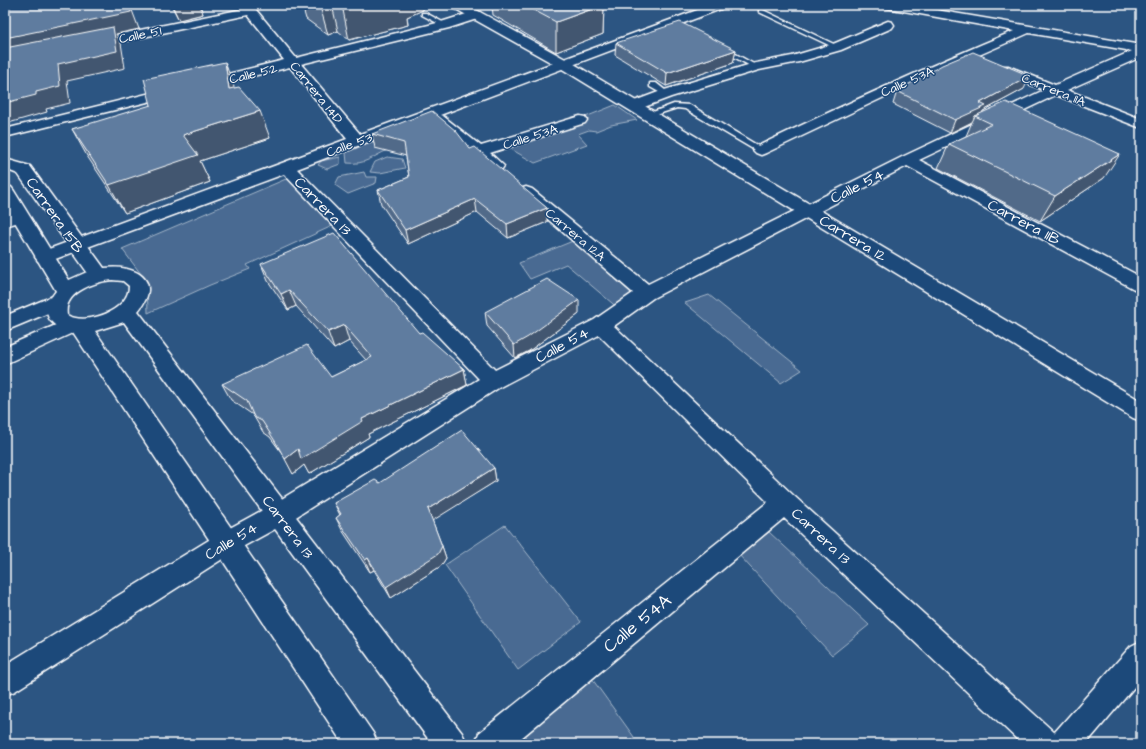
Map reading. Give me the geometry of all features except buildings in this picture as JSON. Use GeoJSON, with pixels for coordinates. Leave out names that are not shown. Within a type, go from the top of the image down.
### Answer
{"type":"FeatureCollection","features":[{"type":"Feature","properties":{"kind":"street","name":"Carrera 12"},"geometry":{"type":"LineString","coordinates":[[458,5],[564,64],[642,110],[1141,412]]}},
{"type":"Feature","properties":{"kind":"street","name":"Calle 53"},"geometry":{"type":"LineString","coordinates":[[44,257],[722,5]]}},
{"type":"Feature","properties":{"kind":"street"},"geometry":{"type":"LineString","coordinates":[[887,5],[1141,51]]}},
{"type":"Feature","properties":{"kind":"street","name":"Calle 51"},"geometry":{"type":"LineString","coordinates":[[82,46],[249,8]]}},
{"type":"Feature","properties":{"kind":"street","name":"Carrera 14D"},"geometry":{"type":"LineString","coordinates":[[249,8],[357,141]]}},
{"type":"Feature","properties":{"kind":"street","name":"Calle 52"},"geometry":{"type":"LineString","coordinates":[[5,133],[294,63],[445,25],[476,15]]}},
{"type":"Feature","properties":{"kind":"street"},"geometry":{"type":"LineString","coordinates":[[642,110],[666,94],[756,66],[794,59],[837,47],[888,25]]}},
{"type":"Feature","properties":{"kind":"street","name":"Calle 53A"},"geometry":{"type":"LineString","coordinates":[[760,150],[833,115],[1026,30]]}},
{"type":"Feature","properties":{"kind":"street","name":"Calle 54"},"geometry":{"type":"LineString","coordinates":[[5,681],[226,543],[279,514],[493,381],[601,324],[646,293],[907,160],[1141,51]]}},
{"type":"Feature","properties":{"kind":"street","name":"Carrera 11A"},"geometry":{"type":"LineString","coordinates":[[967,55],[1141,124]]}},
{"type":"Feature","properties":{"kind":"street","name":"Carrera 12A"},"geometry":{"type":"LineString","coordinates":[[432,113],[646,293]]}},
{"type":"Feature","properties":{"kind":"street","name":"Calle 53A"},"geometry":{"type":"LineString","coordinates":[[479,152],[580,120]]}},
{"type":"Feature","properties":{"kind":"street","name":"Carrera 11B"},"geometry":{"type":"LineString","coordinates":[[907,160],[1141,285]]}},
{"type":"Feature","properties":{"kind":"street","name":"Carrera 15B"},"geometry":{"type":"LineString","coordinates":[[5,164],[24,170],[76,245],[99,275]]}},
{"type":"Feature","properties":{"kind":"street","name":"Carrera 13"},"geometry":{"type":"LineString","coordinates":[[286,168],[493,381]]}},
{"type":"Feature","properties":{"kind":"street","name":"Carrera 15B"},"geometry":{"type":"LineString","coordinates":[[5,191],[13,218],[44,257],[62,296]]}},
{"type":"Feature","properties":{"kind":"street"},"geometry":{"type":"LineString","coordinates":[[5,324],[62,296],[81,282],[99,275],[124,275],[133,278],[138,284],[139,292],[135,301],[126,310],[112,319],[101,323],[76,326],[5,356]]}},
{"type":"Feature","properties":{"kind":"street"},"geometry":{"type":"LineString","coordinates":[[62,296],[55,309],[57,317],[63,322],[76,326],[226,543],[362,744]]}},
{"type":"Feature","properties":{"kind":"street","name":"Carrera 13"},"geometry":{"type":"LineString","coordinates":[[126,310],[451,744]]}},
{"type":"Feature","properties":{"kind":"street","name":"Carrera 13"},"geometry":{"type":"LineString","coordinates":[[601,324],[785,503],[1044,744]]}},
{"type":"Feature","properties":{"kind":"street","name":"Calle 54A"},"geometry":{"type":"LineString","coordinates":[[490,744],[785,503]]}},
{"type":"Feature","properties":{"kind":"street"},"geometry":{"type":"LineString","coordinates":[[1065,744],[1141,656]]}},
{"type":"Feature","properties":{"kind":"lane"},"geometry":{"type":"LineString","coordinates":[[761,11],[837,47]]}},
{"type":"Feature","properties":{"kind":"lane"},"geometry":{"type":"LineString","coordinates":[[424,14],[445,25]]}},
{"type":"Feature","properties":{"kind":"lane"},"geometry":{"type":"LineString","coordinates":[[714,45],[756,66]]}},
{"type":"Feature","properties":{"kind":"lane"},"geometry":{"type":"LineString","coordinates":[[652,85],[666,94]]}},
{"type":"Feature","properties":{"kind":"lane"},"geometry":{"type":"LineString","coordinates":[[642,110],[677,106],[687,107],[760,150]]}},
{"type":"Feature","properties":{"kind":"shaded area"},"geometry":{"type":"Polygon","coordinates":[[[615,105],[637,120],[611,125],[596,131],[589,130],[578,134],[587,144],[535,163],[509,148],[615,105]]]}},
{"type":"Feature","properties":{"kind":"shaded area"},"geometry":{"type":"Polygon","coordinates":[[[375,140],[388,150],[364,162],[347,163],[346,153],[375,140]]]}},
{"type":"Feature","properties":{"kind":"shaded area"},"geometry":{"type":"Polygon","coordinates":[[[340,157],[340,164],[327,169],[318,165],[321,161],[340,157]]]}},
{"type":"Feature","properties":{"kind":"shaded area"},"geometry":{"type":"Polygon","coordinates":[[[387,157],[402,159],[405,168],[380,173],[370,172],[375,162],[387,157]]]}},
{"type":"Feature","properties":{"kind":"shaded area"},"geometry":{"type":"Polygon","coordinates":[[[364,172],[366,177],[377,177],[376,183],[348,194],[335,185],[339,177],[364,172]]]}},
{"type":"Feature","properties":{"kind":"shaded area"},"geometry":{"type":"Polygon","coordinates":[[[293,176],[341,222],[247,265],[250,269],[148,313],[147,282],[122,249],[293,176]]]}},
{"type":"Feature","properties":{"kind":"shaded area"},"geometry":{"type":"Polygon","coordinates":[[[585,236],[657,293],[619,309],[566,264],[530,279],[519,263],[585,236]]]}},
{"type":"Feature","properties":{"kind":"shaded area"},"geometry":{"type":"Polygon","coordinates":[[[709,295],[802,370],[781,383],[685,303],[709,295]]]}},
{"type":"Feature","properties":{"kind":"shaded area"},"geometry":{"type":"Polygon","coordinates":[[[505,525],[581,622],[518,670],[445,565],[505,525]]]}},
{"type":"Feature","properties":{"kind":"shaded area"},"geometry":{"type":"Polygon","coordinates":[[[769,532],[869,625],[832,655],[738,554],[769,532]]]}},
{"type":"Feature","properties":{"kind":"shaded area"},"geometry":{"type":"Polygon","coordinates":[[[590,676],[634,737],[626,744],[505,744],[590,676]]]}}]}
